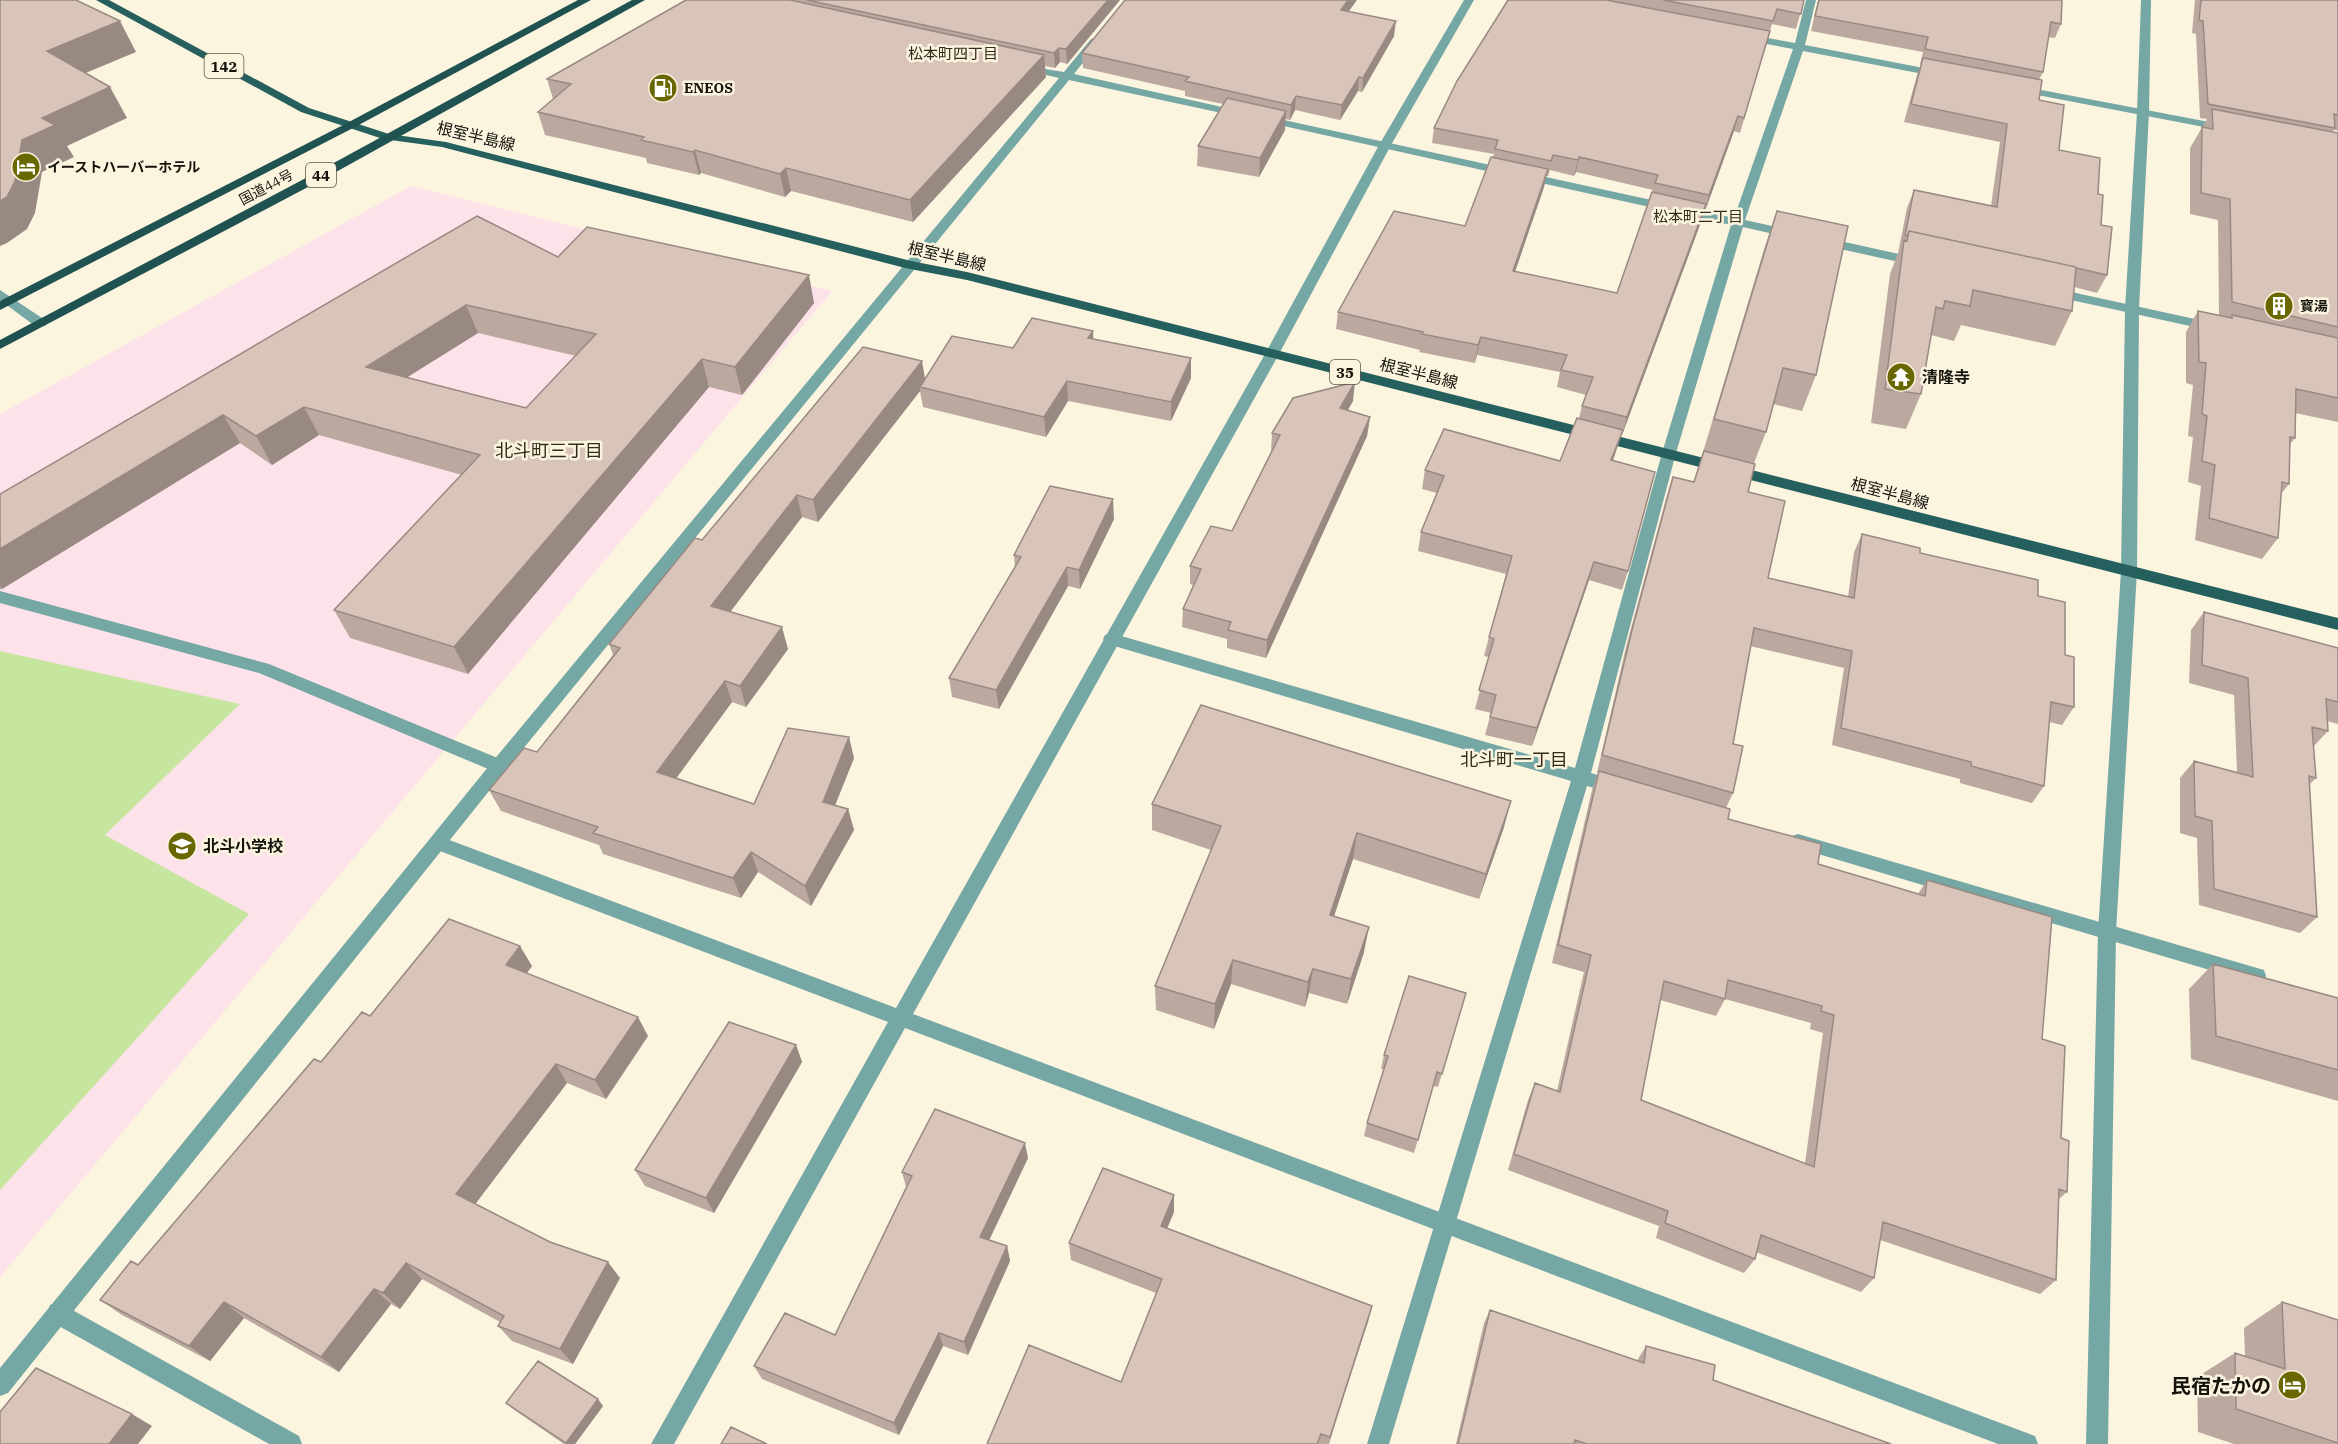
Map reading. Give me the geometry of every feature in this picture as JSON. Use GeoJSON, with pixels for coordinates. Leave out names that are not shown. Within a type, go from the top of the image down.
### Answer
{"type":"FeatureCollection","features":[{"type":"Feature","properties":{"kind":"highway","name":"国道44号"},"geometry":{"type":"LineString","coordinates":[[3,300],[351,125],[586,0]]}},
{"type":"Feature","properties":{"kind":"highway","name":"国道44号"},"geometry":{"type":"LineString","coordinates":[[0,345],[323,174],[640,0]]}},
{"type":"Feature","properties":{"kind":"main road","name":"142"},"geometry":{"type":"LineString","coordinates":[[101,0],[305,110],[351,125]]}},
{"type":"Feature","properties":{"kind":"main road","name":"根室半島線"},"geometry":{"type":"LineString","coordinates":[[351,125],[387,137],[442,144],[910,265],[967,276],[2338,624]]}},
{"type":"Feature","properties":{"kind":"street"},"geometry":{"type":"LineString","coordinates":[[662,1444],[1272,354],[1385,145],[1470,0]]}},
{"type":"Feature","properties":{"kind":"street"},"geometry":{"type":"LineString","coordinates":[[1378,1444],[1581,777],[1669,453],[1738,223],[1799,47],[1811,0]]}},
{"type":"Feature","properties":{"kind":"street"},"geometry":{"type":"LineString","coordinates":[[2097,1444],[2107,932],[2129,571],[2132,309],[2143,112],[2146,0]]}},
{"type":"Feature","properties":{"kind":"street"},"geometry":{"type":"LineString","coordinates":[[0,1385],[499,766],[1108,25]]}},
{"type":"Feature","properties":{"kind":"street"},"geometry":{"type":"LineString","coordinates":[[1729,34],[1948,75]]}},
{"type":"Feature","properties":{"kind":"street"},"geometry":{"type":"LineString","coordinates":[[1009,63],[1935,266]]}},
{"type":"Feature","properties":{"kind":"street"},"geometry":{"type":"LineString","coordinates":[[2005,86],[2235,130]]}},
{"type":"Feature","properties":{"kind":"street"},"geometry":{"type":"LineString","coordinates":[[2039,289],[2223,330]]}},
{"type":"Feature","properties":{"kind":"street"},"geometry":{"type":"LineString","coordinates":[[3,300],[40,323]]}},
{"type":"Feature","properties":{"kind":"street"},"geometry":{"type":"LineString","coordinates":[[0,597],[263,668],[499,766]]}},
{"type":"Feature","properties":{"kind":"street"},"geometry":{"type":"LineString","coordinates":[[1111,639],[1627,790]]}},
{"type":"Feature","properties":{"kind":"street"},"geometry":{"type":"LineString","coordinates":[[1787,837],[2272,981]]}},
{"type":"Feature","properties":{"kind":"street"},"geometry":{"type":"LineString","coordinates":[[438,843],[899,1018],[1445,1221],[2027,1444]]}},
{"type":"Feature","properties":{"kind":"street"},"geometry":{"type":"LineString","coordinates":[[58,1313],[291,1444]]}},
{"type":"Feature","properties":{"kind":"shaded area","name":"北斗小学校"},"geometry":{"type":"Polygon","coordinates":[[[411,186],[832,291],[0,1277],[0,414],[411,186]]]}},
{"type":"Feature","properties":{"kind":"green space"},"geometry":{"type":"Polygon","coordinates":[[[0,651],[240,704],[105,835],[249,914],[0,1190],[0,651]]]}},
{"type":"Feature","properties":{"kind":"building"},"geometry":{"type":"Polygon","coordinates":[[[0,0],[76,0],[120,21],[47,51],[110,87],[42,118],[55,125],[22,140],[15,181],[7,197],[0,201],[0,0]]]}},
{"type":"Feature","properties":{"kind":"building"},"geometry":{"type":"Polygon","coordinates":[[[686,0],[790,0],[1044,55],[910,200],[786,168],[780,174],[695,150],[693,152],[641,140],[644,137],[538,112],[571,84],[547,79],[686,0]]]}},
{"type":"Feature","properties":{"kind":"building"},"geometry":{"type":"Polygon","coordinates":[[[807,0],[1108,0],[1066,49],[1059,48],[1054,53],[807,0]]]}},
{"type":"Feature","properties":{"kind":"building"},"geometry":{"type":"Polygon","coordinates":[[[1125,0],[1348,0],[1341,10],[1396,21],[1363,78],[1359,77],[1342,105],[1296,96],[1291,105],[1185,81],[1189,77],[1082,53],[1125,0]]]}},
{"type":"Feature","properties":{"kind":"building"},"geometry":{"type":"Polygon","coordinates":[[[1508,0],[1606,0],[1770,31],[1744,118],[1738,116],[1709,195],[1655,183],[1658,175],[1579,157],[1578,160],[1553,155],[1551,161],[1495,149],[1498,140],[1434,128],[1457,81],[1508,0]]]}},
{"type":"Feature","properties":{"kind":"building"},"geometry":{"type":"Polygon","coordinates":[[[1663,0],[1804,0],[1801,14],[1777,9],[1773,21],[1663,0]]]}},
{"type":"Feature","properties":{"kind":"building"},"geometry":{"type":"Polygon","coordinates":[[[1819,0],[2062,0],[2061,24],[2051,22],[2043,72],[1925,49],[1928,37],[1815,16],[1819,0]]]}},
{"type":"Feature","properties":{"kind":"building"},"geometry":{"type":"Polygon","coordinates":[[[2201,0],[2338,0],[2338,115],[2334,114],[2335,128],[2208,104],[2203,21],[2199,20],[2201,0]]]}},
{"type":"Feature","properties":{"kind":"building"},"geometry":{"type":"Polygon","coordinates":[[[1923,58],[2042,80],[2039,100],[2064,105],[2059,150],[2100,158],[2098,194],[2103,195],[2101,225],[2112,227],[2107,275],[1909,231],[1907,236],[1905,235],[1914,190],[1997,207],[2007,124],[1911,104],[1923,58]]]}},
{"type":"Feature","properties":{"kind":"building"},"geometry":{"type":"Polygon","coordinates":[[[1227,98],[1286,111],[1260,158],[1198,146],[1227,98]]]}},
{"type":"Feature","properties":{"kind":"building"},"geometry":{"type":"Polygon","coordinates":[[[2212,109],[2338,133],[2338,327],[2232,302],[2230,199],[2201,193],[2202,127],[2213,129],[2212,109]]]}},
{"type":"Feature","properties":{"kind":"building"},"geometry":{"type":"Polygon","coordinates":[[[1491,157],[1548,169],[1513,271],[1617,293],[1652,192],[1706,204],[1627,417],[1582,406],[1593,377],[1561,370],[1567,355],[1481,337],[1478,345],[1422,334],[1423,332],[1338,312],[1394,211],[1465,226],[1491,157]]]}},
{"type":"Feature","properties":{"kind":"building"},"geometry":{"type":"Polygon","coordinates":[[[1777,211],[1848,226],[1816,375],[1783,368],[1766,432],[1714,419],[1777,211]]]}},
{"type":"Feature","properties":{"kind":"building"},"geometry":{"type":"Polygon","coordinates":[[[477,216],[558,257],[587,227],[809,275],[735,367],[702,359],[454,647],[334,610],[480,455],[304,407],[256,436],[223,415],[0,549],[0,494],[477,216]],[[466,305],[366,367],[526,408],[596,334],[466,305]]]}},
{"type":"Feature","properties":{"kind":"building"},"geometry":{"type":"Polygon","coordinates":[[[1909,231],[2076,267],[2072,311],[1973,290],[1970,306],[1945,301],[1943,309],[1936,307],[1921,394],[1885,389],[1904,240],[1907,241],[1909,231]]]}},
{"type":"Feature","properties":{"kind":"building"},"geometry":{"type":"Polygon","coordinates":[[[2198,311],[2232,318],[2232,315],[2338,338],[2338,398],[2296,389],[2295,438],[2290,437],[2289,484],[2282,482],[2278,538],[2209,518],[2215,465],[2202,461],[2207,416],[2202,414],[2206,363],[2199,362],[2198,311]]]}},
{"type":"Feature","properties":{"kind":"building"},"geometry":{"type":"Polygon","coordinates":[[[1032,318],[1093,331],[1088,338],[1191,358],[1171,402],[1067,381],[1044,417],[920,387],[952,336],[1013,348],[1032,318]]]}},
{"type":"Feature","properties":{"kind":"building"},"geometry":{"type":"Polygon","coordinates":[[[863,347],[922,361],[813,500],[797,495],[711,606],[782,627],[740,686],[725,681],[657,772],[754,804],[788,728],[849,737],[823,802],[848,809],[805,886],[751,852],[733,878],[593,833],[598,827],[489,790],[524,748],[537,752],[620,648],[609,644],[695,538],[702,540],[863,347]]]}},
{"type":"Feature","properties":{"kind":"building"},"geometry":{"type":"Polygon","coordinates":[[[1355,382],[1340,408],[1370,417],[1267,640],[1228,630],[1231,622],[1183,609],[1201,569],[1190,566],[1211,526],[1232,531],[1280,435],[1272,433],[1293,398],[1355,382]]]}},
{"type":"Feature","properties":{"kind":"building"},"geometry":{"type":"Polygon","coordinates":[[[1577,418],[1623,430],[1611,460],[1655,472],[1628,571],[1594,562],[1537,728],[1490,717],[1496,695],[1479,690],[1494,639],[1489,637],[1512,556],[1421,532],[1444,476],[1425,470],[1444,429],[1560,461],[1577,418]]]}},
{"type":"Feature","properties":{"kind":"building"},"geometry":{"type":"Polygon","coordinates":[[[1704,451],[1755,464],[1748,492],[1785,501],[1768,578],[1854,598],[1862,534],[1920,548],[1920,553],[2038,580],[2038,596],[2065,602],[2065,655],[2074,657],[2074,707],[2051,702],[2044,786],[1971,766],[1971,762],[1841,728],[1852,651],[1754,628],[1733,744],[1743,746],[1733,793],[1602,755],[1632,630],[1673,477],[1694,482],[1704,451]]]}},
{"type":"Feature","properties":{"kind":"building"},"geometry":{"type":"Polygon","coordinates":[[[1050,486],[1113,499],[1079,570],[1067,567],[996,690],[949,678],[1021,557],[1014,555],[1050,486]]]}},
{"type":"Feature","properties":{"kind":"building"},"geometry":{"type":"Polygon","coordinates":[[[2204,612],[2338,648],[2338,702],[2326,699],[2328,731],[2312,727],[2316,778],[2309,776],[2317,917],[2214,889],[2212,821],[2195,816],[2194,761],[2253,777],[2248,678],[2202,665],[2204,612]]]}},
{"type":"Feature","properties":{"kind":"building"},"geometry":{"type":"Polygon","coordinates":[[[1201,705],[1511,801],[1486,874],[1357,833],[1330,915],[1369,927],[1351,979],[1313,969],[1308,982],[1233,960],[1215,1004],[1155,986],[1221,826],[1152,804],[1201,705]]]}},
{"type":"Feature","properties":{"kind":"building"},"geometry":{"type":"Polygon","coordinates":[[[1599,771],[1730,809],[1728,819],[1821,844],[1818,864],[1925,896],[1927,880],[2052,917],[2042,1039],[2065,1046],[2061,1138],[2069,1141],[2067,1192],[2059,1189],[2056,1280],[1883,1222],[1874,1278],[1761,1235],[1755,1259],[1665,1223],[1668,1211],[1514,1154],[1535,1083],[1560,1092],[1591,955],[1558,945],[1599,771]],[[1728,980],[1725,999],[1664,981],[1641,1100],[1814,1167],[1834,1015],[1821,1011],[1822,1006],[1728,980]]]}},
{"type":"Feature","properties":{"kind":"building"},"geometry":{"type":"Polygon","coordinates":[[[449,919],[520,946],[506,965],[638,1017],[595,1080],[556,1064],[456,1194],[550,1242],[608,1262],[560,1349],[498,1326],[504,1316],[406,1263],[383,1293],[374,1289],[321,1357],[224,1302],[189,1346],[100,1300],[131,1261],[138,1265],[314,1059],[321,1062],[362,1012],[370,1016],[449,919]]]}},
{"type":"Feature","properties":{"kind":"building"},"geometry":{"type":"Polygon","coordinates":[[[2213,964],[2338,998],[2338,1070],[2216,1036],[2213,964]]]}},
{"type":"Feature","properties":{"kind":"building"},"geometry":{"type":"Polygon","coordinates":[[[1409,976],[1466,993],[1442,1074],[1437,1072],[1418,1140],[1367,1123],[1388,1056],[1384,1055],[1409,976]]]}},
{"type":"Feature","properties":{"kind":"building"},"geometry":{"type":"Polygon","coordinates":[[[729,1022],[796,1045],[706,1198],[635,1170],[729,1022]]]}},
{"type":"Feature","properties":{"kind":"building"},"geometry":{"type":"Polygon","coordinates":[[[935,1109],[1025,1143],[980,1237],[1007,1246],[964,1342],[939,1333],[894,1423],[754,1366],[785,1313],[835,1335],[912,1176],[902,1172],[935,1109]]]}},
{"type":"Feature","properties":{"kind":"building"},"geometry":{"type":"Polygon","coordinates":[[[1103,1168],[1174,1195],[1161,1226],[1372,1306],[1330,1437],[1321,1434],[1317,1444],[987,1444],[1029,1345],[1121,1382],[1162,1279],[1069,1243],[1103,1168]]]}},
{"type":"Feature","properties":{"kind":"building"},"geometry":{"type":"Polygon","coordinates":[[[2282,1302],[2338,1320],[2338,1443],[2236,1409],[2235,1353],[2285,1369],[2282,1302]]]}},
{"type":"Feature","properties":{"kind":"building"},"geometry":{"type":"Polygon","coordinates":[[[1490,1310],[1644,1363],[1646,1346],[1715,1365],[1713,1380],[1891,1444],[1587,1444],[1575,1440],[1574,1444],[1458,1444],[1490,1310]]]}},
{"type":"Feature","properties":{"kind":"building"},"geometry":{"type":"Polygon","coordinates":[[[538,1361],[598,1399],[566,1443],[506,1403],[538,1361]]]}},
{"type":"Feature","properties":{"kind":"building"},"geometry":{"type":"Polygon","coordinates":[[[36,1368],[132,1414],[109,1444],[0,1444],[0,1412],[36,1368]]]}},
{"type":"Feature","properties":{"kind":"building"},"geometry":{"type":"Polygon","coordinates":[[[731,1427],[767,1444],[721,1444],[731,1427]]]}},
{"type":"Feature","properties":{"kind":"place","name":"ENEOS"},"geometry":{"type":"Point","coordinates":[663,88]}},
{"type":"Feature","properties":{"kind":"place","name":"イーストハーバーホテル"},"geometry":{"type":"Point","coordinates":[26,167]}},
{"type":"Feature","properties":{"kind":"place","name":"寳湯"},"geometry":{"type":"Point","coordinates":[2279,306]}},
{"type":"Feature","properties":{"kind":"place","name":"清隆寺"},"geometry":{"type":"Point","coordinates":[1901,377]}},
{"type":"Feature","properties":{"kind":"place","name":"北斗小学校"},"geometry":{"type":"Point","coordinates":[182,846]}},
{"type":"Feature","properties":{"kind":"place","name":"民宿たかの"},"geometry":{"type":"Point","coordinates":[2292,1385]}},
{"type":"Feature","properties":{"kind":"district","name":"松本町四丁目"},"geometry":{"type":"Point","coordinates":[953,53]}},
{"type":"Feature","properties":{"kind":"district","name":"松本町二丁目"},"geometry":{"type":"Point","coordinates":[1698,216]}},
{"type":"Feature","properties":{"kind":"district","name":"北斗町三丁目"},"geometry":{"type":"Point","coordinates":[549,450]}},
{"type":"Feature","properties":{"kind":"district","name":"北斗町一丁目"},"geometry":{"type":"Point","coordinates":[1514,759]}}]}
